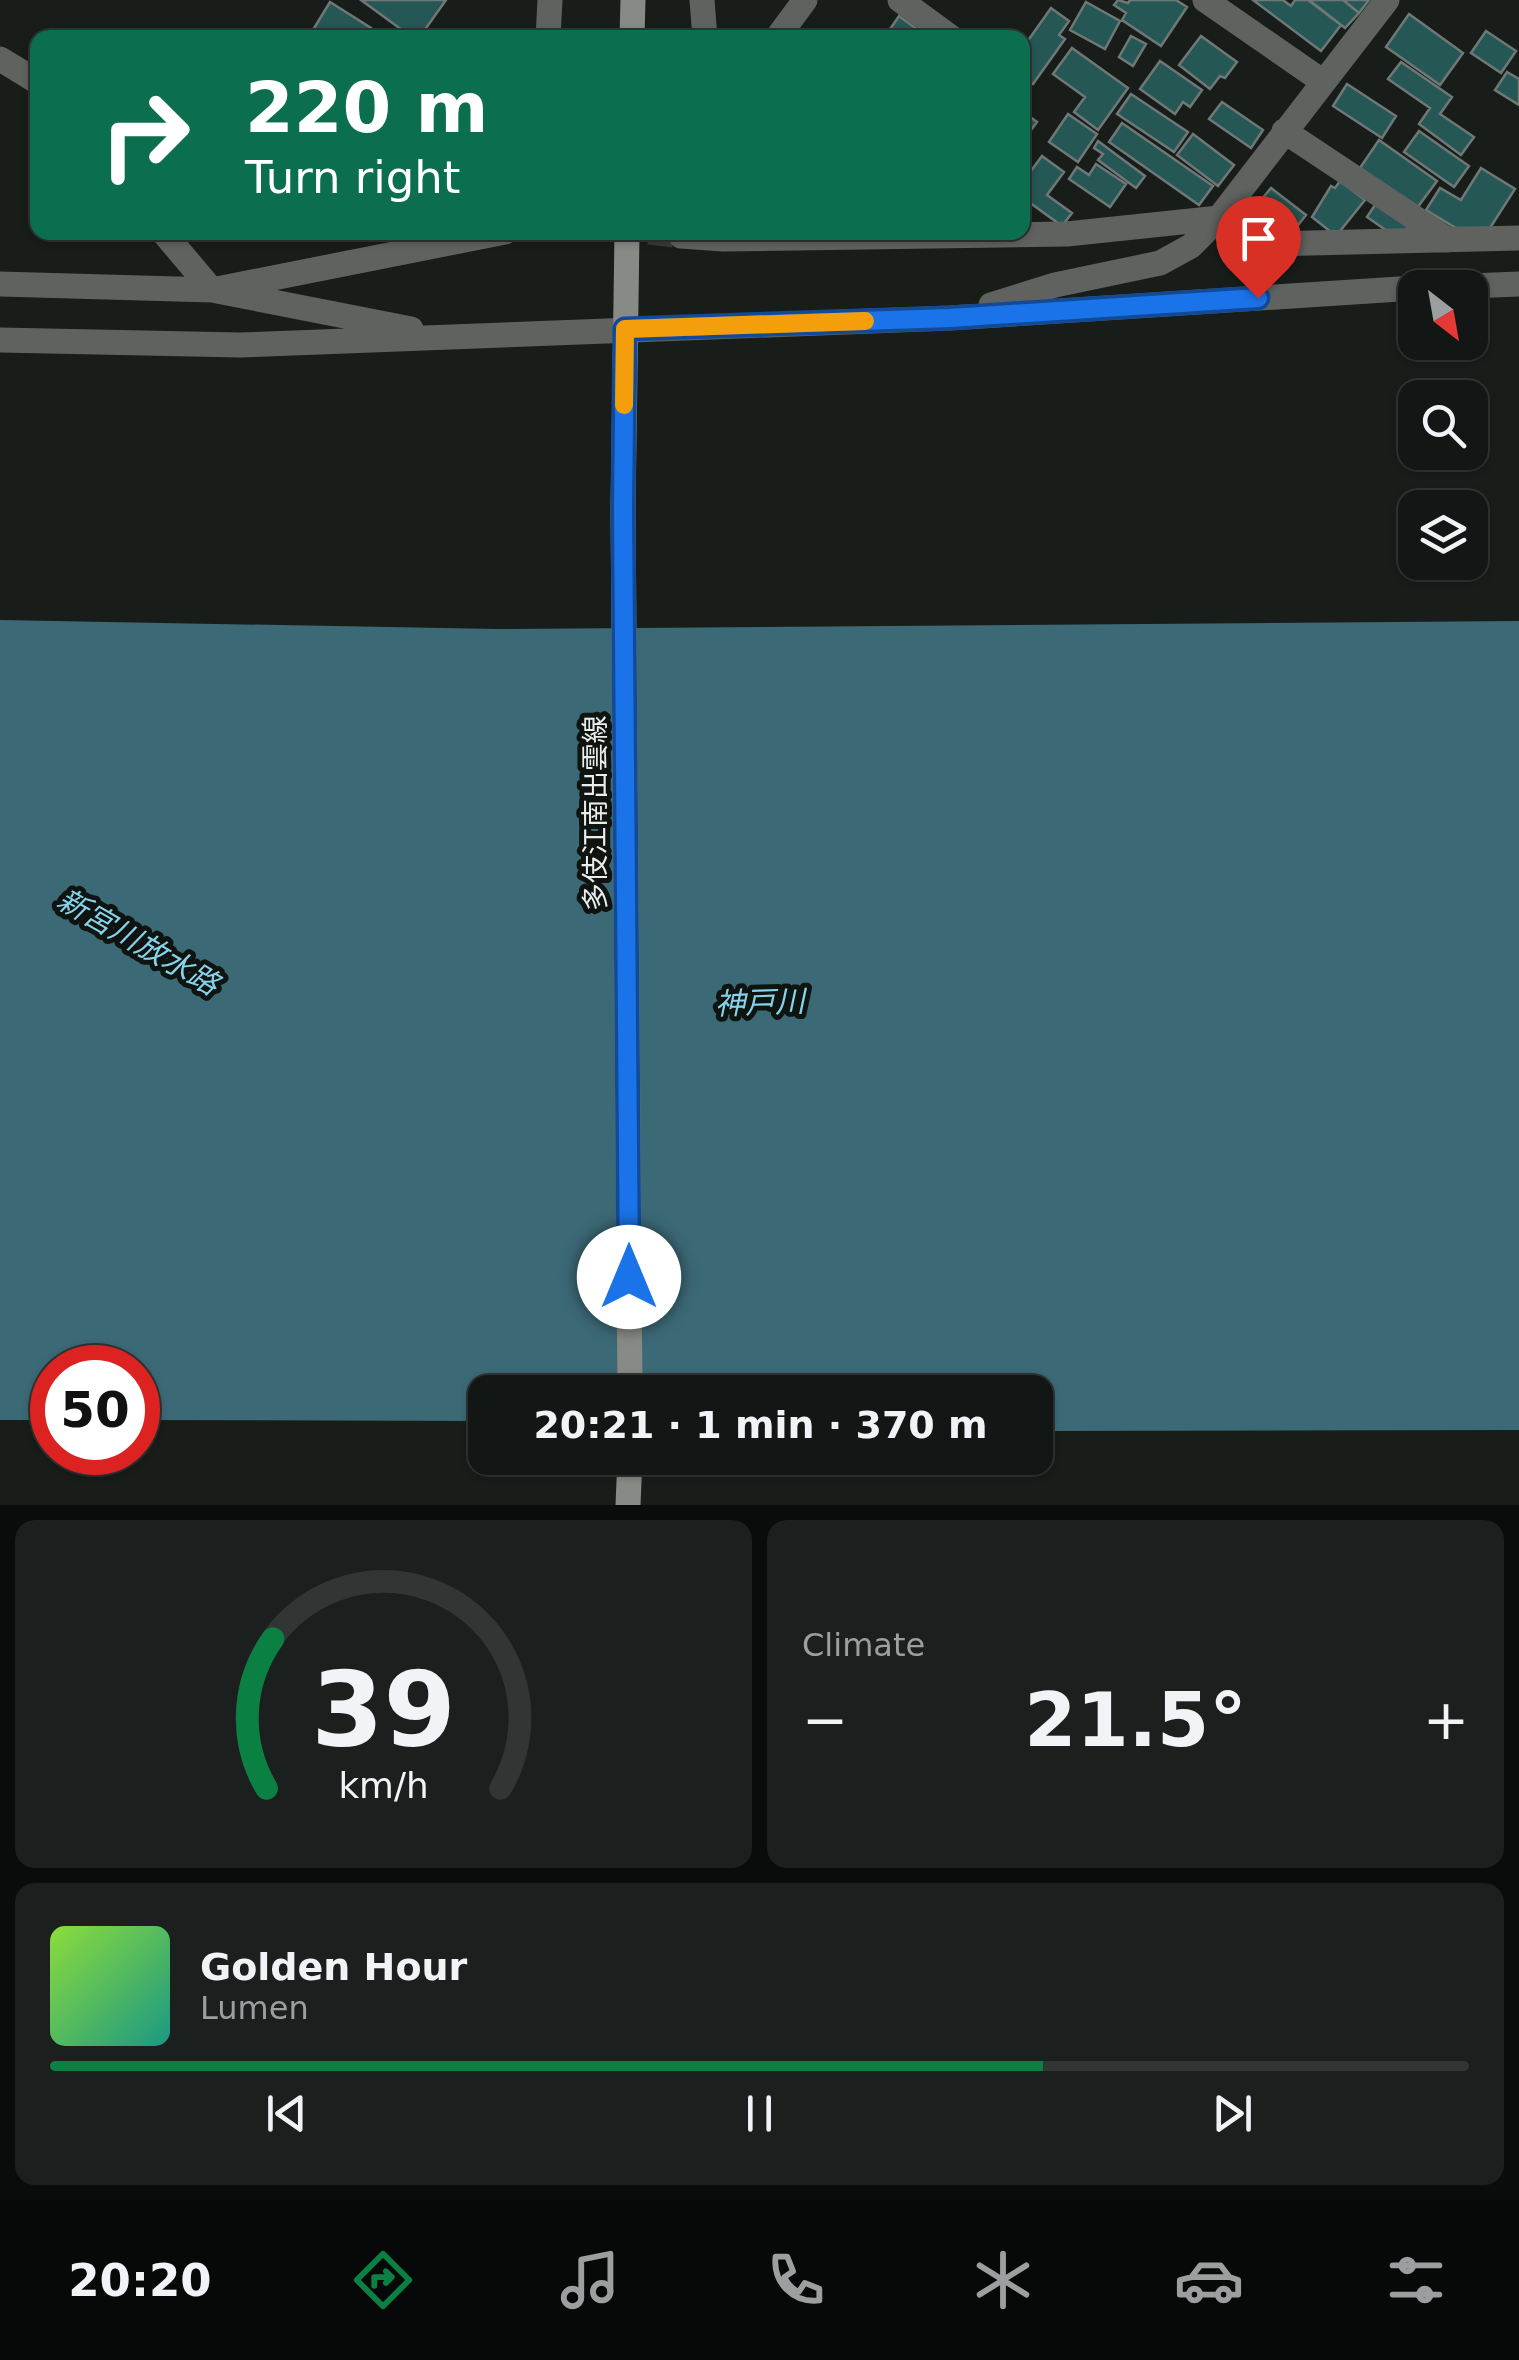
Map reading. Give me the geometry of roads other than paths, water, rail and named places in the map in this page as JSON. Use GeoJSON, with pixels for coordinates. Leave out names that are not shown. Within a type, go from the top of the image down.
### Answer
{"type":"FeatureCollection","features":[{"type":"Feature","properties":{"kind":"main road"},"geometry":{"type":"LineString","coordinates":[[632,0],[632,30]]}},
{"type":"Feature","properties":{"kind":"main road","name":"多伎江南出雲線"},"geometry":{"type":"LineString","coordinates":[[627,240],[624,379],[630,1375]]}},
{"type":"Feature","properties":{"kind":"main road"},"geometry":{"type":"LineString","coordinates":[[628,1505],[629,1475]]}},
{"type":"Feature","properties":{"kind":"street"},"geometry":{"type":"LineString","coordinates":[[548,30],[550,0]]}},
{"type":"Feature","properties":{"kind":"street"},"geometry":{"type":"LineString","coordinates":[[702,0],[704,30]]}},
{"type":"Feature","properties":{"kind":"street"},"geometry":{"type":"LineString","coordinates":[[783,30],[806,0]]}},
{"type":"Feature","properties":{"kind":"street"},"geometry":{"type":"LineString","coordinates":[[900,0],[934,10]]}},
{"type":"Feature","properties":{"kind":"street"},"geometry":{"type":"LineString","coordinates":[[1205,0],[1322,81]]}},
{"type":"Feature","properties":{"kind":"street"},"geometry":{"type":"LineString","coordinates":[[950,318],[1054,285],[1160,263],[1191,246],[1219,218],[1387,0]]}},
{"type":"Feature","properties":{"kind":"street"},"geometry":{"type":"LineString","coordinates":[[0,59],[30,79]]}},
{"type":"Feature","properties":{"kind":"street"},"geometry":{"type":"LineString","coordinates":[[1284,131],[1448,240]]}},
{"type":"Feature","properties":{"kind":"street"},"geometry":{"type":"LineString","coordinates":[[1030,234],[1219,218],[1269,244],[1519,238]]}},
{"type":"Feature","properties":{"kind":"street"},"geometry":{"type":"LineString","coordinates":[[170,240],[212,290]]}},
{"type":"Feature","properties":{"kind":"street"},"geometry":{"type":"LineString","coordinates":[[212,290],[465,240]]}},
{"type":"Feature","properties":{"kind":"street"},"geometry":{"type":"LineString","coordinates":[[0,284],[212,290],[452,336]]}},
{"type":"Feature","properties":{"kind":"street"},"geometry":{"type":"LineString","coordinates":[[1488,285],[1519,284]]}},
{"type":"Feature","properties":{"kind":"street"},"geometry":{"type":"LineString","coordinates":[[0,340],[240,346],[950,318],[1398,289]]}},
{"type":"Feature","properties":{"kind":"water"},"geometry":{"type":"Polygon","coordinates":[[[0,620],[497,629],[1519,621],[1519,1430],[1053,1431],[1053,1375],[468,1375],[468,1421],[160,1420],[160,1345],[30,1345],[30,1420],[0,1420],[0,620]]]}},
{"type":"Feature","properties":{"kind":"water label","name":"新宮川放水路"},"geometry":{"type":"Point","coordinates":[138,942]}},
{"type":"Feature","properties":{"kind":"water label","name":"神戸川"},"geometry":{"type":"Point","coordinates":[760,1003]}}]}
